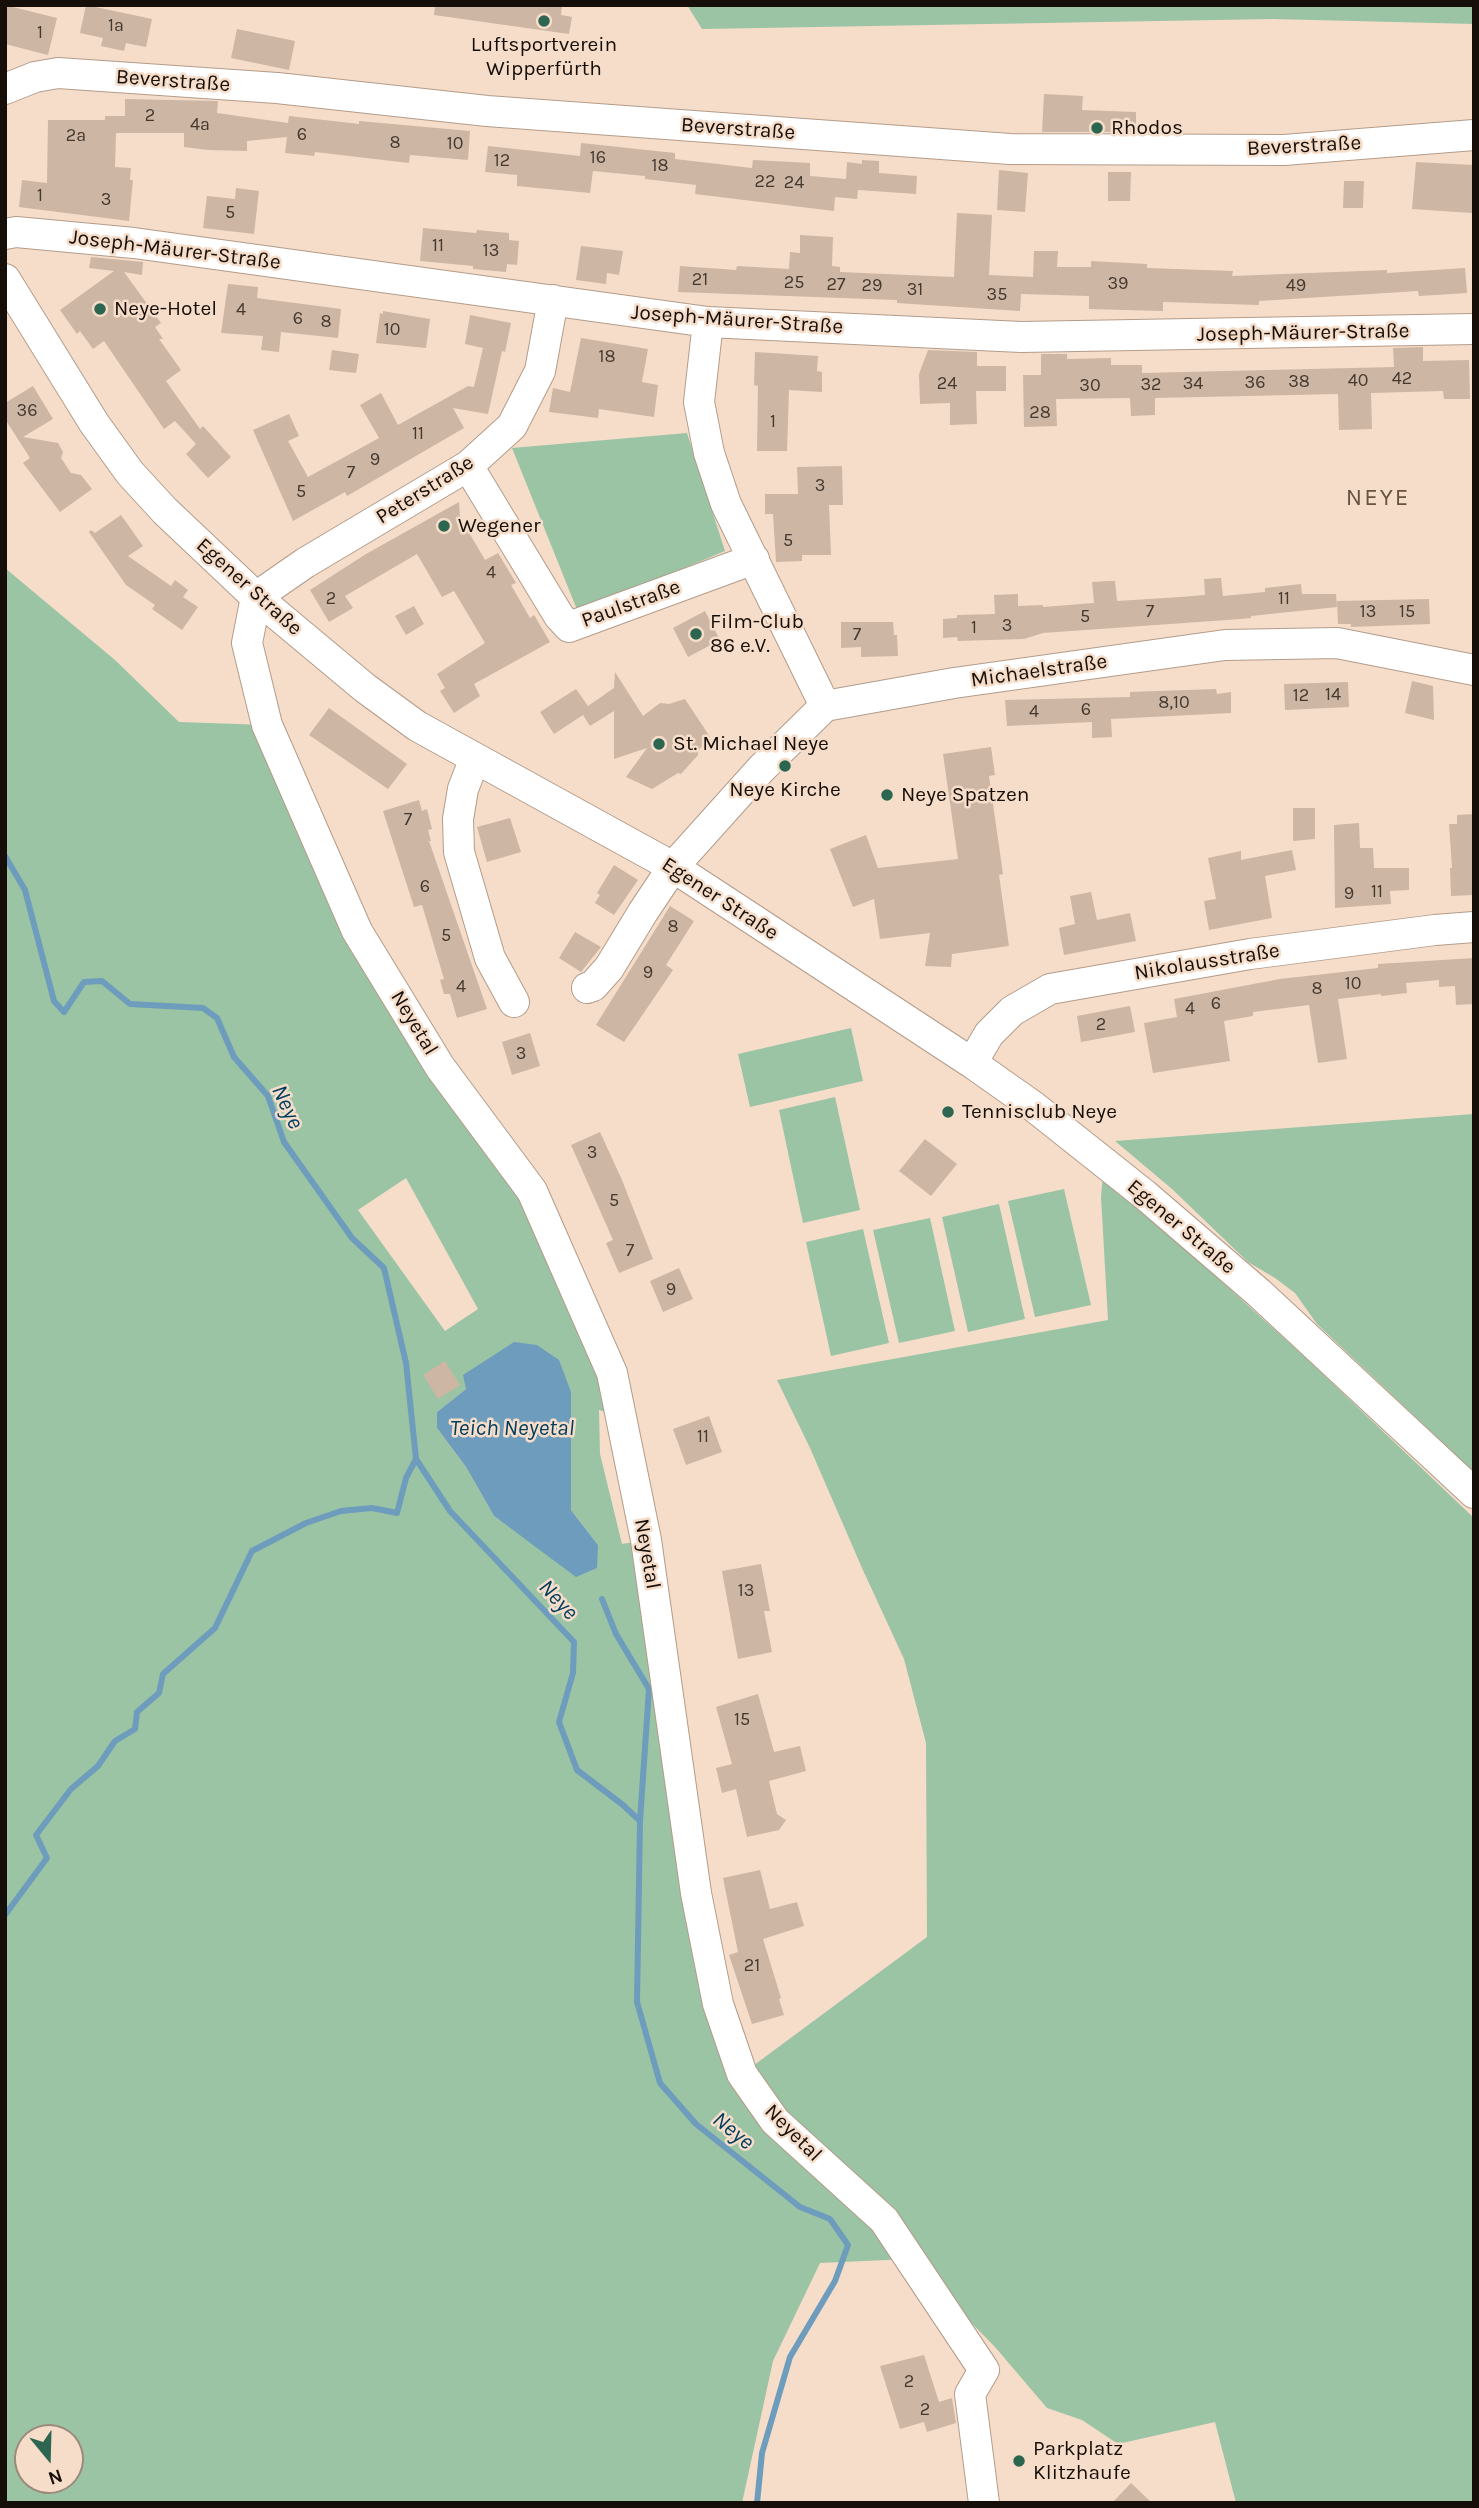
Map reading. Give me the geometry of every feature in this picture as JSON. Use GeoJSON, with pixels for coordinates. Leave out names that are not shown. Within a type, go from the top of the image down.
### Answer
{"type":"FeatureCollection","features":[{"type":"Feature","properties":{"kind":"street","name":"Beverstraße"},"geometry":{"type":"LineString","coordinates":[[5,89],[35,77],[58,73],[277,88],[487,111],[1010,149],[1284,150],[1474,135]]}},
{"type":"Feature","properties":{"kind":"street","name":"Joseph-Mäurer-Straße"},"geometry":{"type":"LineString","coordinates":[[11,233],[226,255],[708,321],[1021,337],[1474,329]]}},
{"type":"Feature","properties":{"kind":"street","name":"Egener Straße"},"geometry":{"type":"LineString","coordinates":[[5,279],[94,424],[130,473],[165,511],[256,597],[365,688],[417,726],[673,867],[972,1063],[1043,1114],[1166,1213],[1259,1293],[1474,1493]]}},
{"type":"Feature","properties":{"kind":"street","name":"Peterstraße"},"geometry":{"type":"LineString","coordinates":[[256,597],[305,563],[468,466],[512,426],[540,371],[553,300]]}},
{"type":"Feature","properties":{"kind":"street"},"geometry":{"type":"LineString","coordinates":[[587,988],[593,986],[610,968],[673,867],[761,769],[825,706],[726,504],[709,453],[699,402],[708,321]]}},
{"type":"Feature","properties":{"kind":"street","name":"Paulstraße"},"geometry":{"type":"LineString","coordinates":[[468,466],[559,616],[569,627],[754,559]]}},
{"type":"Feature","properties":{"kind":"street","name":"Neyetal"},"geometry":{"type":"LineString","coordinates":[[256,597],[247,643],[267,725],[358,931],[440,1067],[531,1191],[612,1373],[646,1540],[660,1626],[696,1892],[718,2004],[742,2074],[775,2120],[884,2220],[985,2370],[970,2394],[984,2503]]}},
{"type":"Feature","properties":{"kind":"street","name":"Michaelstraße"},"geometry":{"type":"LineString","coordinates":[[825,706],[967,681],[1225,645],[1337,643],[1474,670]]}},
{"type":"Feature","properties":{"kind":"street"},"geometry":{"type":"LineString","coordinates":[[475,758],[463,789],[458,819],[459,852],[490,958],[514,1002]]}},
{"type":"Feature","properties":{"kind":"street","name":"Nikolausstraße"},"geometry":{"type":"LineString","coordinates":[[972,1063],[989,1034],[1012,1011],[1050,989],[1250,954],[1474,927]]}},
{"type":"Feature","properties":{"kind":"green space"},"geometry":{"type":"Polygon","coordinates":[[[687,5],[1474,5],[1474,24],[1273,19],[702,29],[687,5]]]}},
{"type":"Feature","properties":{"kind":"green space"},"geometry":{"type":"Polygon","coordinates":[[[687,433],[725,551],[578,612],[512,448],[687,433]]]}},
{"type":"Feature","properties":{"kind":"green space"},"geometry":{"type":"Polygon","coordinates":[[[5,568],[115,660],[179,722],[267,725],[357,931],[491,1133],[619,1416],[599,1410],[600,1454],[622,1544],[646,1540],[742,2074],[927,1937],[926,1743],[904,1659],[777,1380],[1108,1320],[1101,1197],[1103,1174],[1308,1360],[1474,1518],[1474,2503],[1236,2503],[1215,2422],[1118,2444],[1082,2420],[1047,2408],[995,2347],[909,2259],[820,2263],[773,2361],[742,2503],[5,2503],[5,568]],[[406,1178],[358,1210],[445,1331],[478,1309],[406,1178]],[[466,1389],[437,1412],[437,1428],[466,1467],[494,1516],[524,1538],[598,1545],[571,1510],[571,1392],[466,1389]]]}},
{"type":"Feature","properties":{"kind":"green space"},"geometry":{"type":"Polygon","coordinates":[[[851,1028],[863,1081],[750,1107],[738,1054],[851,1028]]]}},
{"type":"Feature","properties":{"kind":"green space"},"geometry":{"type":"Polygon","coordinates":[[[835,1097],[860,1210],[803,1223],[779,1110],[835,1097]]]}},
{"type":"Feature","properties":{"kind":"green space"},"geometry":{"type":"Polygon","coordinates":[[[1474,1114],[1474,1472],[1317,1324],[1295,1293],[1248,1262],[1172,1189],[1115,1141],[1474,1114]]]}},
{"type":"Feature","properties":{"kind":"green space"},"geometry":{"type":"Polygon","coordinates":[[[1064,1189],[1091,1305],[1035,1317],[1008,1201],[1064,1189]]]}},
{"type":"Feature","properties":{"kind":"green space"},"geometry":{"type":"Polygon","coordinates":[[[999,1204],[1025,1319],[968,1332],[942,1217],[999,1204]]]}},
{"type":"Feature","properties":{"kind":"green space"},"geometry":{"type":"Polygon","coordinates":[[[930,1218],[955,1331],[899,1343],[873,1230],[930,1218]]]}},
{"type":"Feature","properties":{"kind":"green space"},"geometry":{"type":"Polygon","coordinates":[[[863,1229],[889,1343],[831,1356],[806,1242],[863,1229]]]}},
{"type":"Feature","properties":{"kind":"water","name":"Teich Neyetal"},"geometry":{"type":"Polygon","coordinates":[[[514,1342],[537,1345],[559,1360],[571,1392],[571,1510],[598,1545],[597,1568],[576,1577],[494,1516],[466,1467],[437,1428],[437,1412],[466,1389],[463,1375],[514,1342]]]}},
{"type":"Feature","properties":{"kind":"building"},"geometry":{"type":"Polygon","coordinates":[[[5,5],[57,18],[48,55],[5,44],[5,5]]]}},
{"type":"Feature","properties":{"kind":"building"},"geometry":{"type":"Polygon","coordinates":[[[86,5],[152,19],[146,47],[126,43],[124,51],[101,46],[103,38],[80,33],[86,5]]]}},
{"type":"Feature","properties":{"kind":"building"},"geometry":{"type":"Polygon","coordinates":[[[435,5],[562,5],[561,15],[572,17],[569,34],[434,15],[435,5]]]}},
{"type":"Feature","properties":{"kind":"building"},"geometry":{"type":"Polygon","coordinates":[[[237,29],[295,41],[289,70],[231,58],[237,29]]]}},
{"type":"Feature","properties":{"kind":"building"},"geometry":{"type":"Polygon","coordinates":[[[1044,94],[1083,96],[1082,110],[1136,112],[1136,132],[1042,132],[1044,94]]]}},
{"type":"Feature","properties":{"kind":"building"},"geometry":{"type":"Polygon","coordinates":[[[125,99],[218,101],[217,113],[288,123],[289,116],[359,124],[359,121],[470,131],[468,160],[410,155],[409,163],[315,152],[314,156],[285,153],[287,137],[247,141],[247,151],[208,150],[184,147],[184,133],[116,133],[115,167],[131,168],[130,180],[133,180],[129,221],[19,207],[22,180],[47,183],[48,120],[105,120],[105,116],[125,116],[125,99]]]}},
{"type":"Feature","properties":{"kind":"building"},"geometry":{"type":"Polygon","coordinates":[[[581,143],[675,153],[675,159],[752,168],[753,160],[810,163],[810,176],[846,179],[847,162],[862,164],[862,160],[879,161],[879,173],[917,176],[916,194],[858,190],[857,199],[835,197],[834,211],[695,194],[696,185],[645,179],[645,176],[593,171],[590,193],[517,186],[517,175],[485,172],[488,146],[580,156],[581,143]]]}},
{"type":"Feature","properties":{"kind":"building"},"geometry":{"type":"Polygon","coordinates":[[[1416,162],[1474,165],[1472,213],[1412,209],[1416,162]]]}},
{"type":"Feature","properties":{"kind":"building"},"geometry":{"type":"Polygon","coordinates":[[[999,170],[1028,173],[1025,212],[997,210],[999,170]]]}},
{"type":"Feature","properties":{"kind":"building"},"geometry":{"type":"Polygon","coordinates":[[[1108,172],[1131,172],[1130,201],[1108,201],[1108,172]]]}},
{"type":"Feature","properties":{"kind":"building"},"geometry":{"type":"Polygon","coordinates":[[[1344,181],[1364,181],[1363,208],[1343,208],[1344,181]]]}},
{"type":"Feature","properties":{"kind":"building"},"geometry":{"type":"Polygon","coordinates":[[[236,188],[259,191],[254,234],[203,228],[207,196],[235,199],[236,188]]]}},
{"type":"Feature","properties":{"kind":"building"},"geometry":{"type":"Polygon","coordinates":[[[957,213],[992,215],[989,275],[1033,277],[1034,251],[1058,251],[1057,267],[1091,267],[1091,261],[1147,264],[1147,268],[1233,271],[1232,276],[1387,270],[1387,273],[1465,268],[1467,293],[1419,296],[1418,291],[1259,301],[1259,305],[1163,302],[1163,311],[1089,309],[1089,296],[1021,294],[1020,311],[897,303],[897,300],[678,292],[680,266],[736,270],[737,266],[789,269],[790,252],[800,253],[800,235],[833,237],[832,266],[840,267],[840,272],[954,277],[957,213]]]}},
{"type":"Feature","properties":{"kind":"building"},"geometry":{"type":"Polygon","coordinates":[[[423,228],[509,233],[509,240],[519,241],[517,265],[507,264],[506,272],[420,261],[423,228]]]}},
{"type":"Feature","properties":{"kind":"building"},"geometry":{"type":"Polygon","coordinates":[[[581,246],[623,251],[619,275],[607,273],[606,284],[576,280],[581,246]]]}},
{"type":"Feature","properties":{"kind":"building"},"geometry":{"type":"Polygon","coordinates":[[[91,257],[143,262],[142,275],[124,272],[161,323],[155,327],[163,339],[159,339],[181,370],[166,381],[200,429],[203,426],[231,457],[208,478],[186,454],[196,444],[175,421],[164,429],[104,341],[93,349],[80,331],[77,334],[60,310],[114,271],[89,268],[91,257]]]}},
{"type":"Feature","properties":{"kind":"building"},"geometry":{"type":"Polygon","coordinates":[[[228,284],[258,287],[257,298],[341,309],[338,338],[281,332],[279,352],[261,350],[263,336],[221,333],[228,284]]]}},
{"type":"Feature","properties":{"kind":"building"},"geometry":{"type":"Polygon","coordinates":[[[383,311],[430,319],[426,348],[376,343],[380,313],[383,314],[383,311]]]}},
{"type":"Feature","properties":{"kind":"building"},"geometry":{"type":"Polygon","coordinates":[[[470,315],[511,323],[488,414],[453,408],[464,428],[347,496],[345,492],[293,521],[253,430],[289,414],[299,436],[288,441],[308,477],[379,438],[360,405],[381,393],[398,425],[468,386],[474,387],[483,348],[465,344],[470,315]]]}},
{"type":"Feature","properties":{"kind":"building"},"geometry":{"type":"Polygon","coordinates":[[[581,338],[648,349],[642,382],[658,385],[654,417],[599,409],[598,418],[549,412],[553,388],[570,392],[581,338]]]}},
{"type":"Feature","properties":{"kind":"building"},"geometry":{"type":"Polygon","coordinates":[[[1423,347],[1423,361],[1469,360],[1470,399],[1444,399],[1443,391],[1371,393],[1372,429],[1339,430],[1338,394],[1155,398],[1155,415],[1131,416],[1130,398],[1056,399],[1057,426],[1024,427],[1023,375],[1041,375],[1041,354],[1067,354],[1067,359],[1111,358],[1111,365],[1142,365],[1142,373],[1394,367],[1393,348],[1423,347]]]}},
{"type":"Feature","properties":{"kind":"building"},"geometry":{"type":"Polygon","coordinates":[[[332,350],[359,354],[356,373],[329,370],[332,350]]]}},
{"type":"Feature","properties":{"kind":"building"},"geometry":{"type":"Polygon","coordinates":[[[928,350],[977,352],[977,366],[1006,366],[1006,391],[976,391],[977,424],[950,425],[950,403],[920,404],[919,374],[928,350]]]}},
{"type":"Feature","properties":{"kind":"building"},"geometry":{"type":"Polygon","coordinates":[[[755,352],[818,356],[817,371],[822,372],[822,392],[789,390],[787,451],[757,451],[758,386],[754,385],[755,352]]]}},
{"type":"Feature","properties":{"kind":"building"},"geometry":{"type":"Polygon","coordinates":[[[33,386],[53,419],[23,437],[58,443],[63,452],[61,458],[71,473],[81,475],[92,489],[60,512],[23,463],[30,458],[5,419],[5,403],[33,386]]]}},
{"type":"Feature","properties":{"kind":"building"},"geometry":{"type":"Polygon","coordinates":[[[842,466],[843,505],[829,505],[831,555],[802,555],[802,561],[776,562],[773,514],[765,514],[765,494],[798,494],[797,467],[842,466]]]}},
{"type":"Feature","properties":{"kind":"building"},"geometry":{"type":"Polygon","coordinates":[[[459,502],[460,517],[485,560],[498,553],[516,583],[511,585],[530,618],[534,615],[550,642],[474,684],[480,696],[454,713],[440,691],[445,688],[437,674],[485,643],[454,591],[442,597],[417,554],[345,596],[353,608],[329,622],[310,590],[366,554],[459,502]]]}},
{"type":"Feature","properties":{"kind":"building"},"geometry":{"type":"Polygon","coordinates":[[[121,515],[143,546],[128,556],[171,586],[175,580],[188,590],[183,597],[198,607],[182,630],[152,609],[155,605],[126,585],[89,532],[91,530],[95,533],[121,515]]]}},
{"type":"Feature","properties":{"kind":"building"},"geometry":{"type":"Polygon","coordinates":[[[1221,578],[1223,596],[1265,592],[1265,588],[1301,584],[1302,594],[1336,594],[1337,607],[1241,619],[1043,633],[1024,639],[958,641],[957,637],[943,638],[943,619],[957,618],[957,615],[995,614],[994,595],[1018,594],[1018,606],[1094,603],[1092,582],[1115,581],[1117,601],[1180,597],[1205,595],[1204,579],[1221,578]]]}},
{"type":"Feature","properties":{"kind":"building"},"geometry":{"type":"Polygon","coordinates":[[[1429,599],[1430,624],[1351,627],[1351,624],[1338,624],[1337,601],[1429,599]]]}},
{"type":"Feature","properties":{"kind":"building"},"geometry":{"type":"Polygon","coordinates":[[[414,606],[424,624],[406,635],[395,616],[414,606]]]}},
{"type":"Feature","properties":{"kind":"building","name":"Film-Club 86 e.V."},"geometry":{"type":"Polygon","coordinates":[[[705,611],[720,640],[688,657],[673,628],[705,611]]]}},
{"type":"Feature","properties":{"kind":"building"},"geometry":{"type":"Polygon","coordinates":[[[841,622],[893,622],[898,656],[861,657],[861,647],[841,648],[841,622]]]}},
{"type":"Feature","properties":{"kind":"building","name":"St. Michael Neye"},"geometry":{"type":"Polygon","coordinates":[[[615,672],[643,716],[660,703],[669,704],[685,699],[710,737],[681,774],[678,773],[652,789],[626,777],[647,748],[614,759],[614,711],[590,726],[583,715],[554,734],[540,712],[576,689],[588,706],[614,688],[615,672]]]}},
{"type":"Feature","properties":{"kind":"building"},"geometry":{"type":"Polygon","coordinates":[[[1412,681],[1433,686],[1434,720],[1405,713],[1412,681]]]}},
{"type":"Feature","properties":{"kind":"building"},"geometry":{"type":"Polygon","coordinates":[[[1348,682],[1349,707],[1285,710],[1284,684],[1348,682]]]}},
{"type":"Feature","properties":{"kind":"building"},"geometry":{"type":"Polygon","coordinates":[[[1216,689],[1217,694],[1231,692],[1231,713],[1111,719],[1112,737],[1092,738],[1092,722],[1007,726],[1005,700],[1130,697],[1130,692],[1216,689]]]}},
{"type":"Feature","properties":{"kind":"building"},"geometry":{"type":"Polygon","coordinates":[[[329,708],[407,764],[388,789],[309,735],[329,708]]]}},
{"type":"Feature","properties":{"kind":"building"},"geometry":{"type":"Polygon","coordinates":[[[991,747],[995,775],[989,776],[1003,874],[999,875],[1009,946],[952,954],[951,967],[925,966],[930,933],[880,939],[874,899],[853,907],[830,849],[866,835],[878,868],[958,859],[943,754],[991,747]]]}},
{"type":"Feature","properties":{"kind":"building"},"geometry":{"type":"Polygon","coordinates":[[[419,800],[422,811],[427,809],[432,829],[428,830],[429,841],[487,1009],[457,1018],[450,994],[444,994],[440,980],[444,979],[422,905],[414,907],[383,811],[419,800]]]}},
{"type":"Feature","properties":{"kind":"building"},"geometry":{"type":"Polygon","coordinates":[[[1293,808],[1315,808],[1315,839],[1293,841],[1293,808]]]}},
{"type":"Feature","properties":{"kind":"building"},"geometry":{"type":"Polygon","coordinates":[[[1474,814],[1474,895],[1451,896],[1449,824],[1457,824],[1457,815],[1474,814]]]}},
{"type":"Feature","properties":{"kind":"building"},"geometry":{"type":"Polygon","coordinates":[[[510,818],[521,852],[487,862],[477,827],[510,818]]]}},
{"type":"Feature","properties":{"kind":"building"},"geometry":{"type":"Polygon","coordinates":[[[1359,823],[1360,848],[1373,848],[1374,868],[1409,868],[1409,890],[1390,891],[1391,904],[1335,908],[1334,825],[1359,823]]]}},
{"type":"Feature","properties":{"kind":"building"},"geometry":{"type":"Polygon","coordinates":[[[1292,850],[1296,870],[1265,876],[1272,918],[1209,930],[1204,901],[1216,899],[1208,858],[1241,851],[1241,860],[1292,850]]]}},
{"type":"Feature","properties":{"kind":"building"},"geometry":{"type":"Polygon","coordinates":[[[614,865],[638,880],[614,915],[595,903],[600,895],[597,893],[614,865]]]}},
{"type":"Feature","properties":{"kind":"building"},"geometry":{"type":"Polygon","coordinates":[[[1091,892],[1097,920],[1130,913],[1136,941],[1064,955],[1059,928],[1075,924],[1070,896],[1091,892]]]}},
{"type":"Feature","properties":{"kind":"building"},"geometry":{"type":"Polygon","coordinates":[[[670,906],[694,921],[666,965],[673,970],[624,1042],[596,1025],[670,906]]]}},
{"type":"Feature","properties":{"kind":"building"},"geometry":{"type":"Polygon","coordinates":[[[575,932],[601,947],[581,972],[559,958],[575,932]]]}},
{"type":"Feature","properties":{"kind":"building"},"geometry":{"type":"Polygon","coordinates":[[[1474,958],[1474,1004],[1456,1005],[1455,986],[1439,987],[1439,980],[1406,983],[1407,993],[1338,999],[1347,1059],[1318,1063],[1309,1005],[1253,1012],[1253,1016],[1224,1021],[1230,1061],[1153,1073],[1144,1023],[1177,1017],[1174,999],[1280,979],[1378,968],[1378,964],[1474,958]]]}},
{"type":"Feature","properties":{"kind":"building"},"geometry":{"type":"Polygon","coordinates":[[[1130,1006],[1135,1032],[1081,1042],[1077,1016],[1130,1006]]]}},
{"type":"Feature","properties":{"kind":"building"},"geometry":{"type":"Polygon","coordinates":[[[530,1033],[540,1066],[512,1075],[502,1042],[530,1033]]]}},
{"type":"Feature","properties":{"kind":"building"},"geometry":{"type":"Polygon","coordinates":[[[600,1132],[653,1259],[619,1273],[606,1243],[613,1240],[571,1145],[600,1132]]]}},
{"type":"Feature","properties":{"kind":"building"},"geometry":{"type":"Polygon","coordinates":[[[925,1139],[957,1164],[931,1196],[899,1171],[925,1139]]]}},
{"type":"Feature","properties":{"kind":"building"},"geometry":{"type":"Polygon","coordinates":[[[679,1268],[693,1299],[663,1312],[650,1281],[679,1268]]]}},
{"type":"Feature","properties":{"kind":"building"},"geometry":{"type":"Polygon","coordinates":[[[445,1361],[460,1385],[438,1399],[423,1375],[445,1361]]]}},
{"type":"Feature","properties":{"kind":"building"},"geometry":{"type":"Polygon","coordinates":[[[709,1416],[722,1452],[686,1465],[673,1429],[709,1416]]]}},
{"type":"Feature","properties":{"kind":"building"},"geometry":{"type":"Polygon","coordinates":[[[761,1564],[770,1611],[764,1611],[772,1652],[738,1659],[722,1571],[761,1564]]]}},
{"type":"Feature","properties":{"kind":"building"},"geometry":{"type":"Polygon","coordinates":[[[758,1694],[774,1752],[800,1746],[806,1771],[769,1781],[777,1814],[786,1820],[779,1830],[747,1837],[736,1789],[722,1793],[716,1768],[732,1764],[716,1707],[758,1694]]]}},
{"type":"Feature","properties":{"kind":"building"},"geometry":{"type":"Polygon","coordinates":[[[760,1870],[770,1909],[797,1902],[804,1926],[763,1939],[784,2015],[752,2024],[729,1955],[738,1952],[723,1878],[760,1870]]]}},
{"type":"Feature","properties":{"kind":"building"},"geometry":{"type":"Polygon","coordinates":[[[924,2355],[939,2402],[952,2398],[956,2423],[927,2432],[924,2422],[900,2429],[880,2366],[924,2355]]]}},
{"type":"Feature","properties":{"kind":"building"},"geometry":{"type":"Polygon","coordinates":[[[1131,2483],[1152,2503],[1112,2503],[1131,2483]]]}},
{"type":"Feature","properties":{"kind":"waterway","name":"Neye"},"geometry":{"type":"LineString","coordinates":[[5,856],[25,890],[54,1001],[64,1012],[84,982],[102,981],[130,1004],[203,1008],[217,1018],[234,1057],[268,1096],[284,1142],[352,1238],[384,1268],[406,1363],[416,1459],[450,1511],[574,1642],[573,1673],[559,1722],[577,1770],[640,1821],[637,2002],[660,2083],[696,2124],[800,2207],[830,2219],[848,2245],[835,2281],[790,2357],[762,2453],[757,2503]]}},
{"type":"Feature","properties":{"kind":"waterway"},"geometry":{"type":"LineString","coordinates":[[5,1915],[47,1858],[36,1835],[71,1789],[98,1766],[115,1741],[135,1729],[137,1712],[159,1693],[163,1674],[215,1628],[252,1551],[306,1523],[341,1511],[372,1508],[397,1513],[406,1478],[416,1459]]}},
{"type":"Feature","properties":{"kind":"waterway"},"geometry":{"type":"LineString","coordinates":[[602,1599],[616,1634],[649,1689],[640,1821]]}},
{"type":"Feature","properties":{"kind":"place","name":"Luftsportverein Wipperfürth"},"geometry":{"type":"Point","coordinates":[544,21]}},
{"type":"Feature","properties":{"kind":"place","name":"Rhodos"},"geometry":{"type":"Point","coordinates":[1097,128]}},
{"type":"Feature","properties":{"kind":"place","name":"Neye-Hotel"},"geometry":{"type":"Point","coordinates":[100,309]}},
{"type":"Feature","properties":{"kind":"place","name":"Wegener"},"geometry":{"type":"Point","coordinates":[444,526]}},
{"type":"Feature","properties":{"kind":"place","name":"Film-Club 86 e.V."},"geometry":{"type":"Point","coordinates":[696,634]}},
{"type":"Feature","properties":{"kind":"place","name":"St. Michael Neye"},"geometry":{"type":"Point","coordinates":[659,744]}},
{"type":"Feature","properties":{"kind":"place","name":"Neye Kirche"},"geometry":{"type":"Point","coordinates":[785,766]}},
{"type":"Feature","properties":{"kind":"place","name":"Neye Spatzen"},"geometry":{"type":"Point","coordinates":[887,795]}},
{"type":"Feature","properties":{"kind":"place","name":"Tennisclub Neye"},"geometry":{"type":"Point","coordinates":[948,1112]}},
{"type":"Feature","properties":{"kind":"place","name":"Parkplatz Klitzhaufe"},"geometry":{"type":"Point","coordinates":[1019,2461]}},
{"type":"Feature","properties":{"kind":"district","name":"NEYE"},"geometry":{"type":"Point","coordinates":[1378,498]}}]}
